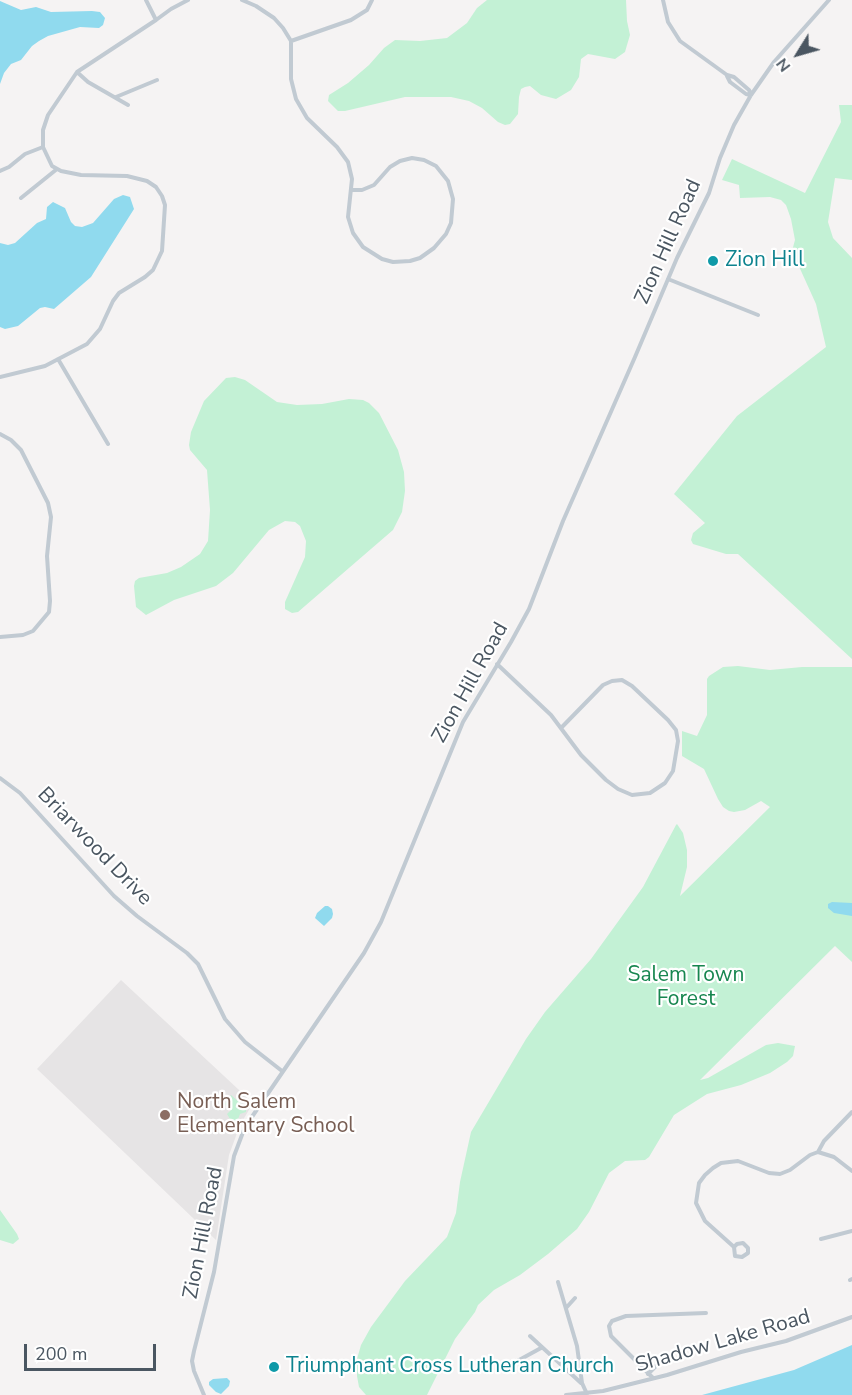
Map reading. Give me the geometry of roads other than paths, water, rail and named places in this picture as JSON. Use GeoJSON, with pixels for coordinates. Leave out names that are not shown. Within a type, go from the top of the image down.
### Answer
{"type":"FeatureCollection","features":[{"type":"Feature","properties":{"kind":"street"},"geometry":{"type":"LineString","coordinates":[[146,0],[156,21]]}},
{"type":"Feature","properties":{"kind":"street"},"geometry":{"type":"LineString","coordinates":[[0,377],[45,366],[87,344],[94,337],[112,301],[119,293],[153,270],[162,251],[164,240],[165,205],[156,186],[127,176],[71,174],[57,169],[52,166],[43,147],[43,130],[48,115],[77,72],[188,0]]}},
{"type":"Feature","properties":{"kind":"street"},"geometry":{"type":"LineString","coordinates":[[242,0],[274,18],[291,41],[291,79],[296,99],[307,118],[345,157],[352,173],[348,211],[353,233],[363,247],[382,259],[398,262],[420,258],[438,245],[451,223],[453,199],[448,181],[435,166],[424,160],[412,158],[400,161],[390,167],[374,185],[365,189],[351,190]]}},
{"type":"Feature","properties":{"kind":"street"},"geometry":{"type":"LineString","coordinates":[[291,41],[360,16],[372,0]]}},
{"type":"Feature","properties":{"kind":"street"},"geometry":{"type":"LineString","coordinates":[[663,0],[668,22],[680,41],[727,75],[734,77],[749,90],[751,95]]}},
{"type":"Feature","properties":{"kind":"street","name":"Zion Hill Road"},"geometry":{"type":"LineString","coordinates":[[204,1395],[196,1380],[192,1361],[214,1272],[234,1156],[245,1127],[364,953],[381,922],[463,722],[528,609],[563,521],[668,279],[709,193],[734,124],[780,54],[829,0]]}},
{"type":"Feature","properties":{"kind":"street"},"geometry":{"type":"LineString","coordinates":[[77,72],[88,82],[128,105]]}},
{"type":"Feature","properties":{"kind":"street"},"geometry":{"type":"LineString","coordinates":[[116,98],[157,80]]}},
{"type":"Feature","properties":{"kind":"street"},"geometry":{"type":"LineString","coordinates":[[0,171],[9,168],[25,154],[43,147]]}},
{"type":"Feature","properties":{"kind":"street"},"geometry":{"type":"LineString","coordinates":[[21,198],[57,169]]}},
{"type":"Feature","properties":{"kind":"street"},"geometry":{"type":"LineString","coordinates":[[668,279],[758,315]]}},
{"type":"Feature","properties":{"kind":"street"},"geometry":{"type":"LineString","coordinates":[[58,360],[108,444]]}},
{"type":"Feature","properties":{"kind":"street"},"geometry":{"type":"LineString","coordinates":[[0,434],[11,440],[21,450],[48,503],[51,518],[47,556],[49,612],[33,632],[0,637]]}},
{"type":"Feature","properties":{"kind":"street"},"geometry":{"type":"LineString","coordinates":[[497,664],[562,727],[575,748],[610,783],[627,793],[641,795],[654,791],[665,783],[674,771],[678,741],[676,730],[632,686],[622,680],[603,685],[562,727]]}},
{"type":"Feature","properties":{"kind":"street","name":"Briarwood Drive"},"geometry":{"type":"LineString","coordinates":[[0,778],[20,792],[119,901],[198,964],[225,1019],[245,1042],[282,1071]]}},
{"type":"Feature","properties":{"kind":"street"},"geometry":{"type":"LineString","coordinates":[[818,1152],[824,1141],[852,1112]]}},
{"type":"Feature","properties":{"kind":"street"},"geometry":{"type":"LineString","coordinates":[[734,1247],[711,1229],[699,1213],[696,1203],[696,1193],[705,1175],[721,1163],[731,1161],[769,1173],[780,1174],[818,1152],[834,1157],[852,1171]]}},
{"type":"Feature","properties":{"kind":"street"},"geometry":{"type":"LineString","coordinates":[[821,1239],[852,1231]]}},
{"type":"Feature","properties":{"kind":"street"},"geometry":{"type":"LineString","coordinates":[[743,1243],[748,1248],[748,1252],[745,1256],[738,1257],[734,1254],[734,1247],[743,1243]]}},
{"type":"Feature","properties":{"kind":"street"},"geometry":{"type":"LineString","coordinates":[[558,1282],[577,1346],[582,1383],[587,1394]]}},
{"type":"Feature","properties":{"kind":"street"},"geometry":{"type":"LineString","coordinates":[[565,1309],[575,1298]]}},
{"type":"Feature","properties":{"kind":"street"},"geometry":{"type":"LineString","coordinates":[[653,1378],[611,1336],[609,1326],[612,1321],[626,1316],[706,1313]]}},
{"type":"Feature","properties":{"kind":"street","name":"Shadow Lake Road"},"geometry":{"type":"LineString","coordinates":[[566,1395],[587,1394],[653,1378],[786,1341],[852,1317]]}},
{"type":"Feature","properties":{"kind":"street"},"geometry":{"type":"LineString","coordinates":[[530,1336],[582,1383]]}},
{"type":"Feature","properties":{"kind":"street"},"geometry":{"type":"LineString","coordinates":[[510,1365],[541,1348]]}},
{"type":"Feature","properties":{"kind":"street"},"geometry":{"type":"LineString","coordinates":[[648,1374],[658,1364]]}},
{"type":"Feature","properties":{"kind":"water"},"geometry":{"type":"Polygon","coordinates":[[[0,1],[21,10],[36,7],[51,12],[92,11],[100,12],[105,18],[103,25],[99,28],[80,27],[48,36],[39,41],[21,60],[11,64],[0,84],[0,1]]]}},
{"type":"Feature","properties":{"kind":"water"},"geometry":{"type":"Polygon","coordinates":[[[123,195],[130,197],[134,209],[91,277],[54,309],[40,308],[18,326],[5,329],[0,327],[0,243],[8,245],[15,243],[37,223],[46,219],[47,207],[53,202],[65,208],[75,226],[82,227],[93,223],[114,199],[123,195]]]}},
{"type":"Feature","properties":{"kind":"water"},"geometry":{"type":"Polygon","coordinates":[[[832,902],[852,903],[852,916],[834,913],[828,908],[828,904],[832,902]]]}},
{"type":"Feature","properties":{"kind":"water"},"geometry":{"type":"Polygon","coordinates":[[[325,906],[332,909],[333,914],[324,926],[315,918],[325,906]]]}},
{"type":"Feature","properties":{"kind":"water"},"geometry":{"type":"Polygon","coordinates":[[[852,1345],[852,1395],[702,1395],[794,1370],[852,1345]]]}},
{"type":"Feature","properties":{"kind":"water"},"geometry":{"type":"Polygon","coordinates":[[[227,1378],[230,1381],[229,1386],[221,1394],[209,1385],[213,1379],[227,1378]]]}},
{"type":"Feature","properties":{"kind":"place","name":"Zion Hill"},"geometry":{"type":"Point","coordinates":[713,261]}},
{"type":"Feature","properties":{"kind":"place","name":"North Salem Elementary School"},"geometry":{"type":"Point","coordinates":[165,1115]}},
{"type":"Feature","properties":{"kind":"place","name":"Triumphant Cross Lutheran Church"},"geometry":{"type":"Point","coordinates":[274,1367]}},
{"type":"Feature","properties":{"kind":"park label","name":"Salem Town Forest"},"geometry":{"type":"Point","coordinates":[686,988]}}]}
